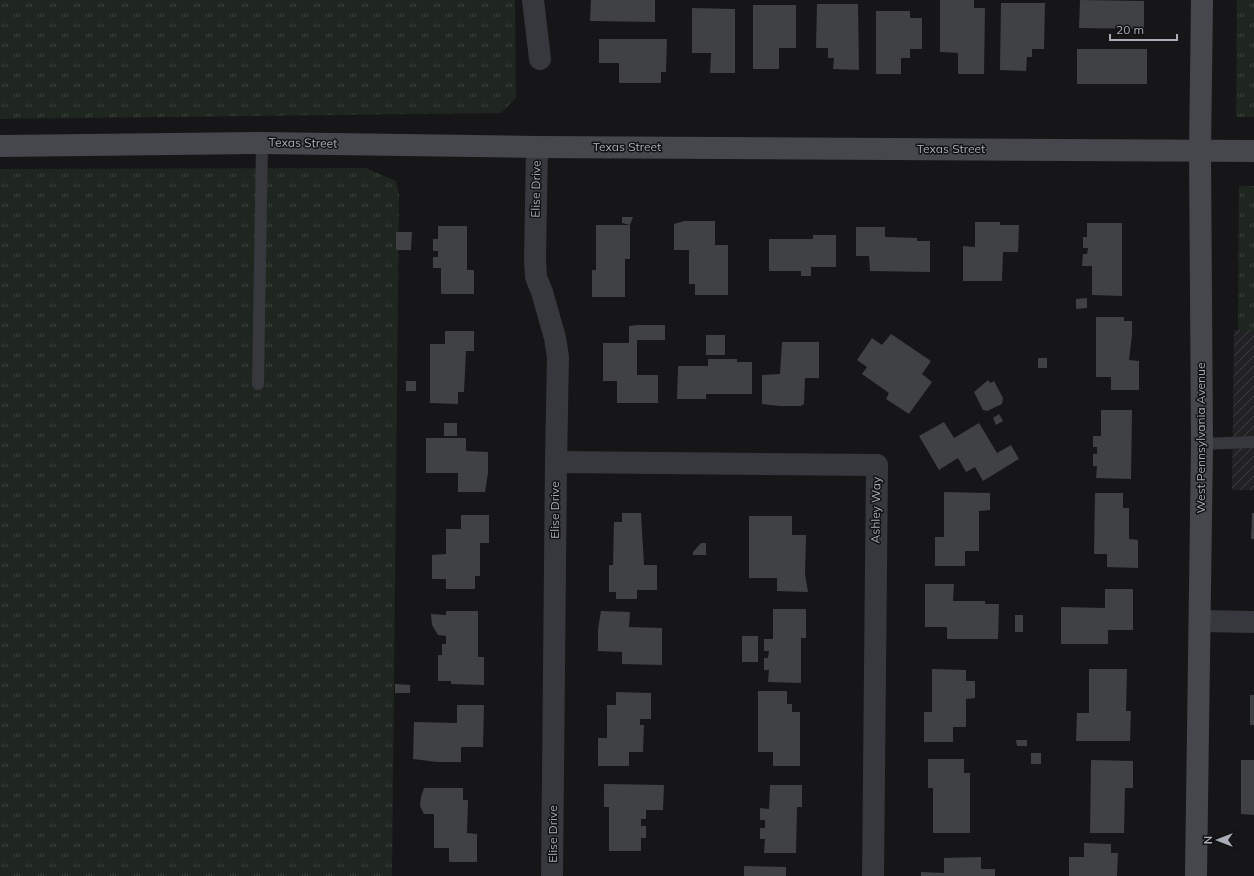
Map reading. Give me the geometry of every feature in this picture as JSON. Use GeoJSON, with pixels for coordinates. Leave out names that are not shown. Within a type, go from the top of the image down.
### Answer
{"type":"FeatureCollection","features":[{"type":"Feature","properties":{"kind":"street"},"geometry":{"type":"LineString","coordinates":[[533,0],[540,59]]}},
{"type":"Feature","properties":{"kind":"street","name":"West Pennsylvania Avenue"},"geometry":{"type":"LineString","coordinates":[[1196,876],[1202,444],[1200,151],[1202,0]]}},
{"type":"Feature","properties":{"kind":"street","name":"Texas Street"},"geometry":{"type":"LineString","coordinates":[[0,146],[262,143],[537,147],[1254,151]]}},
{"type":"Feature","properties":{"kind":"street","name":"Elise Drive"},"geometry":{"type":"LineString","coordinates":[[537,147],[536,277],[542,292],[555,338],[558,357],[552,876]]}},
{"type":"Feature","properties":{"kind":"street","name":"Ashley Way"},"geometry":{"type":"LineString","coordinates":[[556,462],[877,465],[873,876]]}},
{"type":"Feature","properties":{"kind":"street"},"geometry":{"type":"LineString","coordinates":[[1200,622],[1254,622]]}},
{"type":"Feature","properties":{"kind":"lane"},"geometry":{"type":"LineString","coordinates":[[258,384],[262,143]]}},
{"type":"Feature","properties":{"kind":"lane"},"geometry":{"type":"LineString","coordinates":[[1202,444],[1254,442]]}},
{"type":"Feature","properties":{"kind":"shaded area"},"geometry":{"type":"Polygon","coordinates":[[[1234,330],[1254,330],[1254,490],[1232,490],[1234,330]]]}},
{"type":"Feature","properties":{"kind":"green space"},"geometry":{"type":"Polygon","coordinates":[[[0,0],[515,0],[516,98],[501,113],[0,119],[0,0]]]}},
{"type":"Feature","properties":{"kind":"green space"},"geometry":{"type":"Polygon","coordinates":[[[1237,0],[1254,0],[1254,117],[1236,117],[1237,0]]]}},
{"type":"Feature","properties":{"kind":"green space"},"geometry":{"type":"Polygon","coordinates":[[[366,168],[396,181],[399,195],[392,876],[0,876],[0,169],[366,168]]]}},
{"type":"Feature","properties":{"kind":"green space"},"geometry":{"type":"Polygon","coordinates":[[[1239,186],[1254,186],[1254,330],[1238,330],[1239,186]]]}},
{"type":"Feature","properties":{"kind":"building"},"geometry":{"type":"Polygon","coordinates":[[[591,0],[655,0],[655,22],[590,21],[591,0]]]}},
{"type":"Feature","properties":{"kind":"building"},"geometry":{"type":"Polygon","coordinates":[[[940,0],[974,0],[974,8],[985,8],[984,74],[958,74],[958,53],[940,52],[940,0]]]}},
{"type":"Feature","properties":{"kind":"building"},"geometry":{"type":"Polygon","coordinates":[[[1080,0],[1144,1],[1144,29],[1079,28],[1080,0]]]}},
{"type":"Feature","properties":{"kind":"building"},"geometry":{"type":"Polygon","coordinates":[[[1001,3],[1045,3],[1044,49],[1032,49],[1032,57],[1027,57],[1026,71],[1000,70],[1001,3]]]}},
{"type":"Feature","properties":{"kind":"building"},"geometry":{"type":"Polygon","coordinates":[[[817,4],[858,4],[859,70],[833,69],[834,58],[828,58],[828,48],[816,48],[817,4]]]}},
{"type":"Feature","properties":{"kind":"building"},"geometry":{"type":"Polygon","coordinates":[[[753,5],[796,5],[796,48],[779,48],[779,69],[753,69],[753,5]]]}},
{"type":"Feature","properties":{"kind":"building"},"geometry":{"type":"Polygon","coordinates":[[[692,8],[735,9],[735,73],[710,73],[711,53],[692,53],[692,8]]]}},
{"type":"Feature","properties":{"kind":"building"},"geometry":{"type":"Polygon","coordinates":[[[876,11],[910,11],[910,18],[922,18],[922,49],[910,49],[910,58],[901,58],[901,74],[876,74],[876,11]]]}},
{"type":"Feature","properties":{"kind":"building"},"geometry":{"type":"Polygon","coordinates":[[[599,39],[667,39],[666,72],[661,72],[661,83],[619,83],[619,63],[599,63],[599,39]]]}},
{"type":"Feature","properties":{"kind":"building"},"geometry":{"type":"Polygon","coordinates":[[[1077,49],[1147,49],[1147,84],[1077,84],[1077,49]]]}},
{"type":"Feature","properties":{"kind":"building"},"geometry":{"type":"Polygon","coordinates":[[[622,217],[633,217],[630,225],[622,223],[622,217]]]}},
{"type":"Feature","properties":{"kind":"building"},"geometry":{"type":"Polygon","coordinates":[[[684,221],[715,221],[715,245],[728,245],[728,295],[695,295],[695,284],[689,284],[689,250],[674,250],[674,224],[684,221]]]}},
{"type":"Feature","properties":{"kind":"building"},"geometry":{"type":"Polygon","coordinates":[[[975,222],[1000,222],[1000,225],[1019,225],[1018,252],[1003,252],[1002,281],[963,281],[963,246],[975,247],[975,222]]]}},
{"type":"Feature","properties":{"kind":"building"},"geometry":{"type":"Polygon","coordinates":[[[1087,223],[1122,223],[1122,296],[1092,295],[1092,266],[1082,266],[1083,254],[1087,254],[1088,248],[1083,248],[1083,237],[1087,237],[1087,223]]]}},
{"type":"Feature","properties":{"kind":"building"},"geometry":{"type":"Polygon","coordinates":[[[596,225],[630,225],[630,259],[625,259],[625,297],[592,297],[592,270],[596,270],[596,225]]]}},
{"type":"Feature","properties":{"kind":"building"},"geometry":{"type":"Polygon","coordinates":[[[438,226],[467,226],[467,270],[474,270],[474,294],[441,294],[441,268],[433,268],[433,257],[438,257],[438,251],[433,251],[433,239],[438,239],[438,226]]]}},
{"type":"Feature","properties":{"kind":"building"},"geometry":{"type":"Polygon","coordinates":[[[856,227],[885,227],[885,237],[917,238],[917,241],[930,241],[930,272],[870,271],[869,256],[856,256],[856,227]]]}},
{"type":"Feature","properties":{"kind":"building"},"geometry":{"type":"Polygon","coordinates":[[[396,232],[412,232],[411,250],[396,250],[396,232]]]}},
{"type":"Feature","properties":{"kind":"building"},"geometry":{"type":"Polygon","coordinates":[[[813,235],[836,235],[836,267],[811,267],[811,276],[801,276],[801,271],[769,271],[769,239],[813,239],[813,235]]]}},
{"type":"Feature","properties":{"kind":"building"},"geometry":{"type":"Polygon","coordinates":[[[1087,298],[1087,308],[1076,309],[1076,299],[1087,298]]]}},
{"type":"Feature","properties":{"kind":"building"},"geometry":{"type":"Polygon","coordinates":[[[1096,317],[1124,317],[1124,321],[1132,321],[1129,360],[1139,361],[1139,390],[1111,390],[1111,377],[1096,377],[1096,317]]]}},
{"type":"Feature","properties":{"kind":"building"},"geometry":{"type":"Polygon","coordinates":[[[665,325],[665,340],[637,340],[637,375],[658,375],[658,403],[617,403],[617,381],[603,381],[603,343],[629,343],[629,326],[665,325]]]}},
{"type":"Feature","properties":{"kind":"building"},"geometry":{"type":"Polygon","coordinates":[[[445,331],[474,331],[474,351],[466,351],[464,392],[458,392],[458,404],[430,403],[430,344],[445,344],[445,331]]]}},
{"type":"Feature","properties":{"kind":"building"},"geometry":{"type":"Polygon","coordinates":[[[891,334],[931,361],[922,374],[932,382],[909,414],[886,399],[889,393],[862,374],[867,367],[857,360],[872,338],[882,345],[891,334]]]}},
{"type":"Feature","properties":{"kind":"building"},"geometry":{"type":"Polygon","coordinates":[[[706,335],[725,335],[725,355],[706,355],[706,335]]]}},
{"type":"Feature","properties":{"kind":"building"},"geometry":{"type":"Polygon","coordinates":[[[782,342],[819,342],[819,378],[805,378],[804,404],[801,406],[762,404],[762,375],[780,374],[782,342]]]}},
{"type":"Feature","properties":{"kind":"building"},"geometry":{"type":"Polygon","coordinates":[[[1038,358],[1047,358],[1047,368],[1038,368],[1038,358]]]}},
{"type":"Feature","properties":{"kind":"building"},"geometry":{"type":"Polygon","coordinates":[[[708,359],[737,359],[737,362],[752,362],[752,394],[706,394],[706,399],[677,399],[678,366],[708,366],[708,359]]]}},
{"type":"Feature","properties":{"kind":"building"},"geometry":{"type":"Polygon","coordinates":[[[988,380],[990,383],[994,381],[1003,398],[1002,404],[987,411],[983,410],[974,392],[988,380]]]}},
{"type":"Feature","properties":{"kind":"building"},"geometry":{"type":"Polygon","coordinates":[[[406,381],[416,381],[416,391],[406,391],[406,381]]]}},
{"type":"Feature","properties":{"kind":"building"},"geometry":{"type":"Polygon","coordinates":[[[1101,410],[1132,410],[1131,479],[1096,478],[1097,466],[1093,466],[1093,454],[1097,454],[1097,447],[1093,447],[1093,436],[1101,436],[1101,410]]]}},
{"type":"Feature","properties":{"kind":"building"},"geometry":{"type":"Polygon","coordinates":[[[999,414],[1003,421],[996,425],[993,418],[999,414]]]}},
{"type":"Feature","properties":{"kind":"building"},"geometry":{"type":"Polygon","coordinates":[[[944,422],[954,438],[979,423],[997,453],[1011,445],[1019,459],[983,481],[975,467],[966,472],[958,458],[939,470],[919,436],[944,422]]]}},
{"type":"Feature","properties":{"kind":"building"},"geometry":{"type":"Polygon","coordinates":[[[444,423],[457,423],[457,436],[444,436],[444,423]]]}},
{"type":"Feature","properties":{"kind":"building"},"geometry":{"type":"Polygon","coordinates":[[[426,438],[466,438],[466,451],[488,452],[488,473],[485,492],[458,492],[458,473],[426,473],[426,438]]]}},
{"type":"Feature","properties":{"kind":"building"},"geometry":{"type":"Polygon","coordinates":[[[944,492],[990,493],[990,510],[979,511],[979,551],[965,551],[965,566],[935,566],[935,537],[944,537],[944,492]]]}},
{"type":"Feature","properties":{"kind":"building"},"geometry":{"type":"Polygon","coordinates":[[[1095,493],[1123,493],[1123,508],[1129,508],[1129,539],[1138,540],[1138,568],[1107,567],[1107,554],[1094,554],[1095,493]]]}},
{"type":"Feature","properties":{"kind":"building"},"geometry":{"type":"Polygon","coordinates":[[[622,513],[641,513],[644,565],[657,565],[657,590],[637,590],[637,599],[616,599],[616,592],[609,592],[609,565],[613,565],[614,522],[622,522],[622,513]]]}},
{"type":"Feature","properties":{"kind":"building"},"geometry":{"type":"Polygon","coordinates":[[[1252,513],[1254,513],[1254,539],[1251,539],[1252,513]]]}},
{"type":"Feature","properties":{"kind":"building"},"geometry":{"type":"Polygon","coordinates":[[[461,515],[489,515],[489,543],[480,543],[480,576],[475,576],[475,589],[446,589],[446,579],[432,579],[432,555],[446,554],[446,529],[461,529],[461,515]]]}},
{"type":"Feature","properties":{"kind":"building"},"geometry":{"type":"Polygon","coordinates":[[[749,516],[792,516],[792,535],[806,535],[805,574],[808,592],[777,591],[777,578],[749,578],[749,516]]]}},
{"type":"Feature","properties":{"kind":"building"},"geometry":{"type":"Polygon","coordinates":[[[701,543],[706,543],[706,555],[693,555],[693,552],[701,543]]]}},
{"type":"Feature","properties":{"kind":"building"},"geometry":{"type":"Polygon","coordinates":[[[925,584],[954,584],[953,601],[985,601],[985,604],[999,604],[998,639],[947,639],[947,627],[925,627],[925,584]]]}},
{"type":"Feature","properties":{"kind":"building"},"geometry":{"type":"Polygon","coordinates":[[[1105,589],[1133,589],[1133,630],[1108,630],[1108,644],[1061,644],[1061,607],[1105,608],[1105,589]]]}},
{"type":"Feature","properties":{"kind":"building"},"geometry":{"type":"Polygon","coordinates":[[[773,609],[806,609],[806,638],[801,638],[801,683],[768,682],[769,670],[764,670],[764,658],[768,658],[769,651],[764,651],[764,639],[773,639],[773,609]]]}},
{"type":"Feature","properties":{"kind":"building"},"geometry":{"type":"Polygon","coordinates":[[[446,611],[478,611],[478,657],[484,657],[484,685],[451,684],[451,681],[438,681],[438,655],[442,655],[442,644],[446,644],[446,636],[438,635],[432,625],[431,614],[446,615],[446,611]]]}},
{"type":"Feature","properties":{"kind":"building"},"geometry":{"type":"Polygon","coordinates":[[[601,611],[630,612],[629,627],[662,628],[662,665],[622,664],[622,652],[598,651],[598,629],[601,611]]]}},
{"type":"Feature","properties":{"kind":"building"},"geometry":{"type":"Polygon","coordinates":[[[1015,615],[1023,615],[1023,632],[1015,632],[1015,615]]]}},
{"type":"Feature","properties":{"kind":"building"},"geometry":{"type":"Polygon","coordinates":[[[742,636],[758,636],[758,662],[742,662],[742,636]]]}},
{"type":"Feature","properties":{"kind":"building"},"geometry":{"type":"Polygon","coordinates":[[[932,669],[966,670],[966,681],[975,681],[975,698],[966,699],[966,727],[953,727],[953,742],[924,742],[924,712],[932,712],[932,669]]]}},
{"type":"Feature","properties":{"kind":"building"},"geometry":{"type":"Polygon","coordinates":[[[1089,669],[1127,669],[1126,711],[1131,711],[1130,741],[1076,741],[1077,713],[1089,713],[1089,669]]]}},
{"type":"Feature","properties":{"kind":"building"},"geometry":{"type":"Polygon","coordinates":[[[395,684],[410,685],[410,693],[395,693],[395,684]]]}},
{"type":"Feature","properties":{"kind":"building"},"geometry":{"type":"Polygon","coordinates":[[[758,691],[787,691],[787,704],[792,704],[792,712],[800,712],[800,766],[773,766],[773,752],[758,752],[758,691]]]}},
{"type":"Feature","properties":{"kind":"building"},"geometry":{"type":"Polygon","coordinates":[[[616,692],[651,693],[651,719],[640,719],[640,725],[644,725],[643,752],[629,752],[629,766],[598,766],[598,738],[607,738],[607,705],[616,705],[616,692]]]}},
{"type":"Feature","properties":{"kind":"building"},"geometry":{"type":"Polygon","coordinates":[[[1250,695],[1254,695],[1254,725],[1250,725],[1250,695]]]}},
{"type":"Feature","properties":{"kind":"building"},"geometry":{"type":"Polygon","coordinates":[[[457,705],[484,705],[483,747],[461,747],[461,762],[437,762],[413,759],[414,722],[457,723],[457,705]]]}},
{"type":"Feature","properties":{"kind":"building"},"geometry":{"type":"Polygon","coordinates":[[[1016,740],[1027,740],[1027,746],[1017,746],[1016,740]]]}},
{"type":"Feature","properties":{"kind":"building"},"geometry":{"type":"Polygon","coordinates":[[[1031,753],[1041,753],[1041,764],[1031,764],[1031,753]]]}},
{"type":"Feature","properties":{"kind":"building"},"geometry":{"type":"Polygon","coordinates":[[[928,759],[964,759],[964,773],[970,773],[970,833],[933,833],[933,788],[928,788],[928,759]]]}},
{"type":"Feature","properties":{"kind":"building"},"geometry":{"type":"Polygon","coordinates":[[[1091,760],[1133,761],[1133,788],[1125,788],[1124,833],[1090,833],[1091,760]]]}},
{"type":"Feature","properties":{"kind":"building"},"geometry":{"type":"Polygon","coordinates":[[[1241,760],[1254,760],[1254,815],[1241,814],[1241,760]]]}},
{"type":"Feature","properties":{"kind":"building"},"geometry":{"type":"Polygon","coordinates":[[[604,784],[664,785],[663,810],[646,810],[646,819],[641,819],[641,826],[646,826],[646,838],[641,838],[641,851],[609,851],[609,807],[604,807],[604,784]]]}},
{"type":"Feature","properties":{"kind":"building"},"geometry":{"type":"Polygon","coordinates":[[[770,785],[802,785],[802,807],[797,807],[796,853],[764,853],[765,839],[760,839],[760,828],[765,828],[765,820],[760,820],[760,808],[769,809],[770,785]]]}},
{"type":"Feature","properties":{"kind":"building"},"geometry":{"type":"Polygon","coordinates":[[[424,788],[463,788],[463,800],[468,800],[467,833],[477,834],[477,862],[449,862],[449,848],[434,848],[434,814],[424,814],[420,806],[424,788]]]}},
{"type":"Feature","properties":{"kind":"building"},"geometry":{"type":"Polygon","coordinates":[[[1084,843],[1111,844],[1111,853],[1118,853],[1117,876],[1069,876],[1069,857],[1084,857],[1084,843]]]}},
{"type":"Feature","properties":{"kind":"building"},"geometry":{"type":"Polygon","coordinates":[[[981,857],[981,869],[995,869],[995,876],[921,876],[921,872],[944,873],[944,858],[981,857]]]}},
{"type":"Feature","properties":{"kind":"building"},"geometry":{"type":"Polygon","coordinates":[[[744,866],[786,867],[786,876],[744,876],[744,866]]]}}]}
